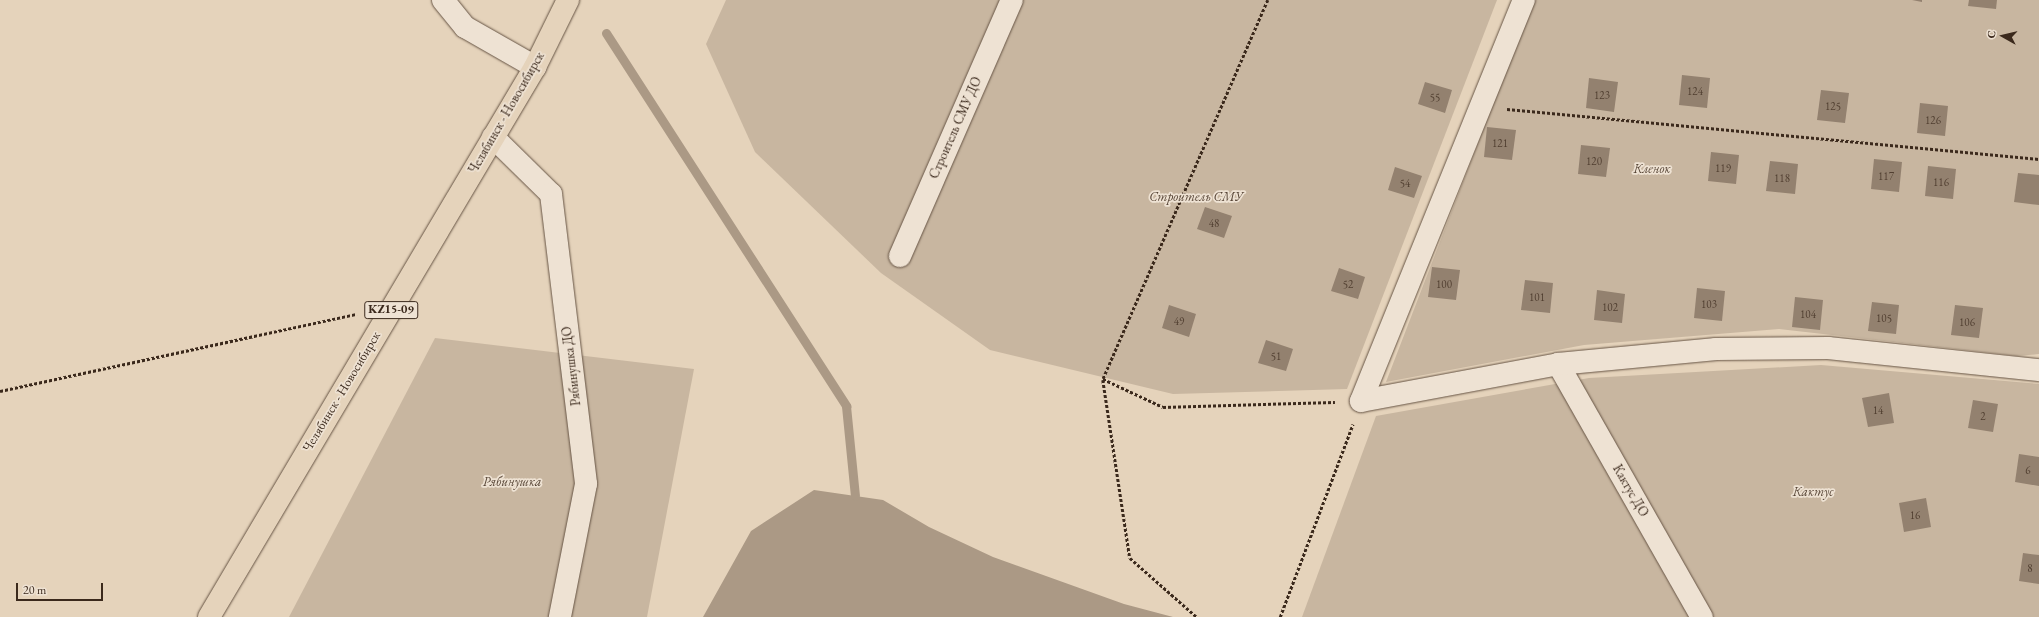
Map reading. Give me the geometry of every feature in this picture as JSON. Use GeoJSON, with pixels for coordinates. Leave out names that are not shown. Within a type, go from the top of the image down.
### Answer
{"type":"FeatureCollection","features":[{"type":"Feature","properties":{"kind":"highway","name":"Челябинск - Новосибирск"},"geometry":{"type":"LineString","coordinates":[[209,617],[535,67],[568,0]]}},
{"type":"Feature","properties":{"kind":"street"},"geometry":{"type":"LineString","coordinates":[[443,0],[465,27],[535,67]]}},
{"type":"Feature","properties":{"kind":"street","name":"Строитель СМУ ДО"},"geometry":{"type":"LineString","coordinates":[[900,256],[1012,0]]}},
{"type":"Feature","properties":{"kind":"street"},"geometry":{"type":"LineString","coordinates":[[1362,401],[1524,0]]}},
{"type":"Feature","properties":{"kind":"street","name":"Рябинушка ДО"},"geometry":{"type":"LineString","coordinates":[[493,137],[551,194],[586,484],[560,617]]}},
{"type":"Feature","properties":{"kind":"street"},"geometry":{"type":"LineString","coordinates":[[1362,401],[1558,364],[1716,349],[1828,348],[2039,370]]}},
{"type":"Feature","properties":{"kind":"street","name":"Кактус ДО"},"geometry":{"type":"LineString","coordinates":[[1558,364],[1702,617]]}},
{"type":"Feature","properties":{"kind":"path"},"geometry":{"type":"LineString","coordinates":[[1197,617],[1130,558],[1103,379],[1268,0]]}},
{"type":"Feature","properties":{"kind":"path"},"geometry":{"type":"LineString","coordinates":[[1481,106],[2039,159]]}},
{"type":"Feature","properties":{"kind":"path"},"geometry":{"type":"LineString","coordinates":[[0,391],[393,306]]}},
{"type":"Feature","properties":{"kind":"path"},"geometry":{"type":"LineString","coordinates":[[1103,379],[1163,407],[1362,401],[1280,617]]}},
{"type":"Feature","properties":{"kind":"green space","name":"Строитель СМУ"},"geometry":{"type":"Polygon","coordinates":[[[726,0],[1497,0],[1347,389],[1173,394],[990,350],[881,273],[755,152],[706,44],[726,0]]]}},
{"type":"Feature","properties":{"kind":"green space","name":"Кленок"},"geometry":{"type":"Polygon","coordinates":[[[1533,0],[2039,0],[2039,354],[2017,356],[1779,329],[1584,345],[1386,382],[1533,0]]]}},
{"type":"Feature","properties":{"kind":"green space","name":"Рябинушка"},"geometry":{"type":"Polygon","coordinates":[[[435,338],[694,369],[647,617],[289,617],[435,338]]]}},
{"type":"Feature","properties":{"kind":"green space","name":"Кактус"},"geometry":{"type":"Polygon","coordinates":[[[1821,365],[2039,384],[2039,617],[1302,617],[1376,416],[1589,378],[1821,365]]]}},
{"type":"Feature","properties":{"kind":"shaded area"},"geometry":{"type":"Polygon","coordinates":[[[814,490],[883,500],[929,527],[993,557],[1124,604],[1173,617],[703,617],[751,531],[814,490]]]}},
{"type":"Feature","properties":{"kind":"building"},"geometry":{"type":"Polygon","coordinates":[[[1969,0],[1997,0],[1996,9],[1968,6],[1969,0]]]}},
{"type":"Feature","properties":{"kind":"building"},"geometry":{"type":"Polygon","coordinates":[[[1682,75],[1710,78],[1707,108],[1679,105],[1682,75]]]}},
{"type":"Feature","properties":{"kind":"building"},"geometry":{"type":"Polygon","coordinates":[[[1589,78],[1618,82],[1614,112],[1586,108],[1589,78]]]}},
{"type":"Feature","properties":{"kind":"building"},"geometry":{"type":"Polygon","coordinates":[[[1425,82],[1452,90],[1445,113],[1418,104],[1425,82]]]}},
{"type":"Feature","properties":{"kind":"building"},"geometry":{"type":"Polygon","coordinates":[[[1821,90],[1849,93],[1845,123],[1817,120],[1821,90]]]}},
{"type":"Feature","properties":{"kind":"building"},"geometry":{"type":"Polygon","coordinates":[[[1920,103],[1948,106],[1945,136],[1917,133],[1920,103]]]}},
{"type":"Feature","properties":{"kind":"building"},"geometry":{"type":"Polygon","coordinates":[[[1487,127],[1516,130],[1512,160],[1484,157],[1487,127]]]}},
{"type":"Feature","properties":{"kind":"building"},"geometry":{"type":"Polygon","coordinates":[[[1581,145],[1610,148],[1606,177],[1578,174],[1581,145]]]}},
{"type":"Feature","properties":{"kind":"building"},"geometry":{"type":"Polygon","coordinates":[[[1711,152],[1739,155],[1736,184],[1708,181],[1711,152]]]}},
{"type":"Feature","properties":{"kind":"building"},"geometry":{"type":"Polygon","coordinates":[[[1874,159],[1902,162],[1899,192],[1871,189],[1874,159]]]}},
{"type":"Feature","properties":{"kind":"building"},"geometry":{"type":"Polygon","coordinates":[[[1770,161],[1798,164],[1795,194],[1766,191],[1770,161]]]}},
{"type":"Feature","properties":{"kind":"building"},"geometry":{"type":"Polygon","coordinates":[[[1928,166],[1956,169],[1953,199],[1925,196],[1928,166]]]}},
{"type":"Feature","properties":{"kind":"building"},"geometry":{"type":"Polygon","coordinates":[[[1395,167],[1422,176],[1414,198],[1388,190],[1395,167]]]}},
{"type":"Feature","properties":{"kind":"building"},"geometry":{"type":"Polygon","coordinates":[[[2018,173],[2039,175],[2039,205],[2014,202],[2018,173]]]}},
{"type":"Feature","properties":{"kind":"building"},"geometry":{"type":"Polygon","coordinates":[[[1205,207],[1232,216],[1224,238],[1197,229],[1205,207]]]}},
{"type":"Feature","properties":{"kind":"building"},"geometry":{"type":"Polygon","coordinates":[[[1432,267],[1460,270],[1456,300],[1428,297],[1432,267]]]}},
{"type":"Feature","properties":{"kind":"building"},"geometry":{"type":"Polygon","coordinates":[[[1339,268],[1365,277],[1358,299],[1331,291],[1339,268]]]}},
{"type":"Feature","properties":{"kind":"building"},"geometry":{"type":"Polygon","coordinates":[[[1525,280],[1553,283],[1550,313],[1521,310],[1525,280]]]}},
{"type":"Feature","properties":{"kind":"building"},"geometry":{"type":"Polygon","coordinates":[[[1697,288],[1725,291],[1722,321],[1694,318],[1697,288]]]}},
{"type":"Feature","properties":{"kind":"building"},"geometry":{"type":"Polygon","coordinates":[[[1597,290],[1625,294],[1622,323],[1594,320],[1597,290]]]}},
{"type":"Feature","properties":{"kind":"building"},"geometry":{"type":"Polygon","coordinates":[[[1795,297],[1823,300],[1820,330],[1792,327],[1795,297]]]}},
{"type":"Feature","properties":{"kind":"building"},"geometry":{"type":"Polygon","coordinates":[[[1872,302],[1899,305],[1896,334],[1868,331],[1872,302]]]}},
{"type":"Feature","properties":{"kind":"building"},"geometry":{"type":"Polygon","coordinates":[[[1169,305],[1196,314],[1189,337],[1162,328],[1169,305]]]}},
{"type":"Feature","properties":{"kind":"building"},"geometry":{"type":"Polygon","coordinates":[[[1955,305],[1983,308],[1979,338],[1951,335],[1955,305]]]}},
{"type":"Feature","properties":{"kind":"building"},"geometry":{"type":"Polygon","coordinates":[[[1266,340],[1293,349],[1286,371],[1258,363],[1266,340]]]}},
{"type":"Feature","properties":{"kind":"building"},"geometry":{"type":"Polygon","coordinates":[[[1889,393],[1894,423],[1868,427],[1862,398],[1889,393]]]}},
{"type":"Feature","properties":{"kind":"building"},"geometry":{"type":"Polygon","coordinates":[[[1973,400],[1998,404],[1993,432],[1968,428],[1973,400]]]}},
{"type":"Feature","properties":{"kind":"building"},"geometry":{"type":"Polygon","coordinates":[[[2019,454],[2039,457],[2039,486],[2015,482],[2019,454]]]}},
{"type":"Feature","properties":{"kind":"building"},"geometry":{"type":"Polygon","coordinates":[[[1926,498],[1931,527],[1904,532],[1899,503],[1926,498]]]}},
{"type":"Feature","properties":{"kind":"building"},"geometry":{"type":"Polygon","coordinates":[[[2023,553],[2039,555],[2039,584],[2019,581],[2023,553]]]}},
{"type":"Feature","properties":{"kind":"waterway"},"geometry":{"type":"LineString","coordinates":[[606,33],[846,406],[855,496]]}}]}
